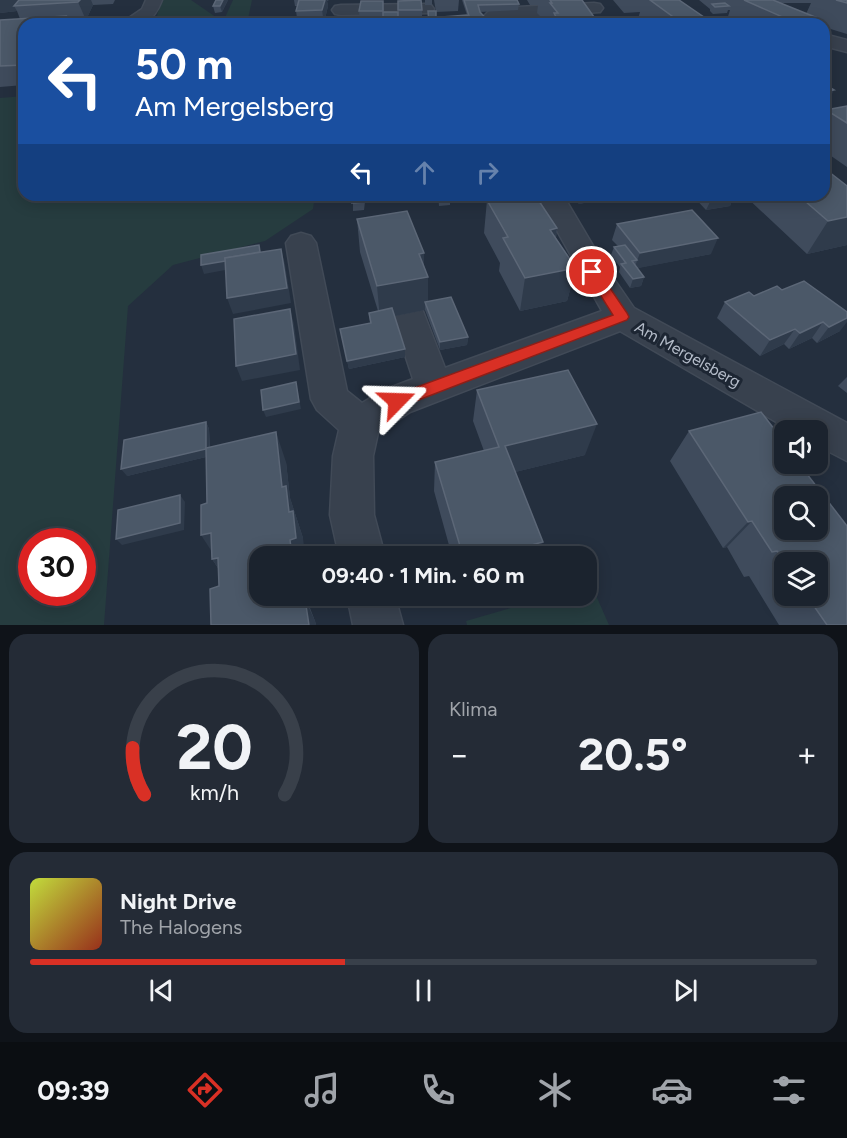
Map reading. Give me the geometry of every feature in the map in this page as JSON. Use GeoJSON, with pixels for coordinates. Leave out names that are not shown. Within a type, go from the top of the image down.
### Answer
{"type":"FeatureCollection","features":[{"type":"Feature","properties":{"kind":"street"},"geometry":{"type":"LineString","coordinates":[[139,18],[149,12],[154,0]]}},
{"type":"Feature","properties":{"kind":"street"},"geometry":{"type":"LineString","coordinates":[[495,18],[493,16],[497,13],[594,8]]}},
{"type":"Feature","properties":{"kind":"street"},"geometry":{"type":"LineString","coordinates":[[342,11],[425,9]]}},
{"type":"Feature","properties":{"kind":"street"},"geometry":{"type":"LineString","coordinates":[[830,42],[847,46]]}},
{"type":"Feature","properties":{"kind":"street","name":"Am Mergelsberg"},"geometry":{"type":"LineString","coordinates":[[553,201],[592,272],[622,317],[847,443]]}},
{"type":"Feature","properties":{"kind":"street"},"geometry":{"type":"LineString","coordinates":[[301,243],[330,399],[360,424]]}},
{"type":"Feature","properties":{"kind":"street"},"geometry":{"type":"LineString","coordinates":[[409,315],[434,387]]}},
{"type":"Feature","properties":{"kind":"street"},"geometry":{"type":"LineString","coordinates":[[360,546],[352,515],[353,456],[360,424],[397,401],[622,317]]}},
{"type":"Feature","properties":{"kind":"street"},"geometry":{"type":"LineString","coordinates":[[373,606],[378,625]]}},
{"type":"Feature","properties":{"kind":"green space"},"geometry":{"type":"Polygon","coordinates":[[[161,0],[191,0],[217,18],[156,18],[161,0]]]}},
{"type":"Feature","properties":{"kind":"green space"},"geometry":{"type":"Polygon","coordinates":[[[233,0],[252,0],[248,18],[225,18],[233,0]]]}},
{"type":"Feature","properties":{"kind":"green space"},"geometry":{"type":"Polygon","coordinates":[[[18,96],[18,201],[314,201],[313,209],[265,241],[173,265],[128,306],[104,625],[0,625],[0,98],[18,96]]]}},
{"type":"Feature","properties":{"kind":"green space"},"geometry":{"type":"Polygon","coordinates":[[[597,598],[609,625],[467,625],[466,621],[518,606],[597,606],[597,598]]]}},
{"type":"Feature","properties":{"kind":"building"},"geometry":{"type":"Polygon","coordinates":[[[19,0],[80,0],[78,2],[14,6],[19,0]]]}},
{"type":"Feature","properties":{"kind":"building"},"geometry":{"type":"Polygon","coordinates":[[[216,0],[223,0],[220,6],[213,6],[216,0]]]}},
{"type":"Feature","properties":{"kind":"building"},"geometry":{"type":"Polygon","coordinates":[[[299,0],[325,0],[322,10],[296,11],[299,0]]]}},
{"type":"Feature","properties":{"kind":"building"},"geometry":{"type":"Polygon","coordinates":[[[421,0],[422,10],[398,10],[398,1],[421,0]]]}},
{"type":"Feature","properties":{"kind":"building"},"geometry":{"type":"Polygon","coordinates":[[[464,0],[517,0],[519,4],[478,5],[486,18],[469,16],[464,0]]]}},
{"type":"Feature","properties":{"kind":"building"},"geometry":{"type":"Polygon","coordinates":[[[550,0],[582,0],[595,18],[556,18],[554,13],[558,13],[550,3],[552,3],[550,0]]]}},
{"type":"Feature","properties":{"kind":"building"},"geometry":{"type":"Polygon","coordinates":[[[650,0],[679,0],[705,18],[675,18],[650,0]]]}},
{"type":"Feature","properties":{"kind":"building"},"geometry":{"type":"Polygon","coordinates":[[[744,0],[773,0],[815,17],[785,18],[744,0]]]}},
{"type":"Feature","properties":{"kind":"building"},"geometry":{"type":"Polygon","coordinates":[[[361,1],[383,1],[383,11],[359,11],[361,1]]]}},
{"type":"Feature","properties":{"kind":"building"},"geometry":{"type":"Polygon","coordinates":[[[725,3],[729,6],[715,7],[712,4],[725,3]]]}},
{"type":"Feature","properties":{"kind":"building"},"geometry":{"type":"Polygon","coordinates":[[[428,11],[436,11],[436,17],[442,18],[429,18],[428,11]]]}},
{"type":"Feature","properties":{"kind":"building"},"geometry":{"type":"Polygon","coordinates":[[[383,12],[398,12],[398,18],[383,18],[383,12]]]}},
{"type":"Feature","properties":{"kind":"building"},"geometry":{"type":"Polygon","coordinates":[[[467,15],[469,18],[444,18],[467,15]]]}},
{"type":"Feature","properties":{"kind":"building"},"geometry":{"type":"Polygon","coordinates":[[[66,16],[65,18],[33,18],[66,16]]]}},
{"type":"Feature","properties":{"kind":"building"},"geometry":{"type":"Polygon","coordinates":[[[18,19],[18,65],[0,66],[0,20],[18,19]]]}},
{"type":"Feature","properties":{"kind":"building"},"geometry":{"type":"Polygon","coordinates":[[[847,106],[847,123],[830,112],[830,109],[847,106]]]}},
{"type":"Feature","properties":{"kind":"building"},"geometry":{"type":"Polygon","coordinates":[[[830,173],[847,186],[847,217],[828,221],[805,201],[830,201],[830,173]]]}},
{"type":"Feature","properties":{"kind":"building"},"geometry":{"type":"Polygon","coordinates":[[[488,201],[539,201],[557,228],[550,230],[576,268],[525,278],[503,238],[508,237],[488,201]]]}},
{"type":"Feature","properties":{"kind":"building"},"geometry":{"type":"Polygon","coordinates":[[[692,210],[718,238],[640,253],[617,224],[692,210]]]}},
{"type":"Feature","properties":{"kind":"building"},"geometry":{"type":"Polygon","coordinates":[[[407,211],[424,253],[419,254],[428,277],[377,286],[357,219],[407,211]]]}},
{"type":"Feature","properties":{"kind":"building"},"geometry":{"type":"Polygon","coordinates":[[[259,245],[260,252],[201,265],[201,255],[259,245]]]}},
{"type":"Feature","properties":{"kind":"building"},"geometry":{"type":"Polygon","coordinates":[[[625,245],[637,260],[632,261],[644,277],[633,279],[621,264],[626,263],[614,247],[625,245]]]}},
{"type":"Feature","properties":{"kind":"building"},"geometry":{"type":"Polygon","coordinates":[[[281,249],[287,288],[227,298],[225,258],[281,249]]]}},
{"type":"Feature","properties":{"kind":"building"},"geometry":{"type":"Polygon","coordinates":[[[804,281],[847,312],[847,318],[829,327],[823,322],[800,333],[795,329],[770,340],[725,302],[749,292],[754,296],[777,286],[782,290],[804,281]]]}},
{"type":"Feature","properties":{"kind":"building"},"geometry":{"type":"Polygon","coordinates":[[[451,297],[468,337],[440,342],[425,302],[451,297]]]}},
{"type":"Feature","properties":{"kind":"building"},"geometry":{"type":"Polygon","coordinates":[[[392,308],[405,349],[347,361],[340,329],[371,323],[369,313],[392,308]]]}},
{"type":"Feature","properties":{"kind":"building"},"geometry":{"type":"Polygon","coordinates":[[[290,309],[296,354],[236,366],[234,319],[290,309]]]}},
{"type":"Feature","properties":{"kind":"building"},"geometry":{"type":"Polygon","coordinates":[[[568,370],[597,424],[505,446],[543,542],[528,546],[460,546],[435,462],[499,447],[477,390],[568,370]]]}},
{"type":"Feature","properties":{"kind":"building"},"geometry":{"type":"Polygon","coordinates":[[[296,382],[299,402],[263,410],[261,390],[296,382]]]}},
{"type":"Feature","properties":{"kind":"building"},"geometry":{"type":"Polygon","coordinates":[[[761,412],[774,429],[774,474],[807,474],[816,486],[774,486],[774,540],[828,540],[828,501],[847,526],[847,625],[827,625],[814,606],[828,606],[828,552],[772,552],[752,521],[748,522],[689,431],[761,412]]]}},
{"type":"Feature","properties":{"kind":"building"},"geometry":{"type":"Polygon","coordinates":[[[206,422],[206,449],[121,469],[124,440],[206,422]]]}},
{"type":"Feature","properties":{"kind":"building"},"geometry":{"type":"Polygon","coordinates":[[[276,432],[282,487],[286,486],[289,512],[293,511],[296,538],[290,540],[291,546],[249,546],[249,606],[306,606],[309,625],[211,625],[210,589],[219,586],[218,558],[212,559],[211,533],[201,535],[201,505],[207,503],[206,448],[276,432]]]}},
{"type":"Feature","properties":{"kind":"building"},"geometry":{"type":"Polygon","coordinates":[[[180,495],[180,523],[116,539],[118,510],[180,495]]]}},
{"type":"Feature","properties":{"kind":"route"},"geometry":{"type":"LineString","coordinates":[[397,401],[622,317],[592,272]]}}]}
